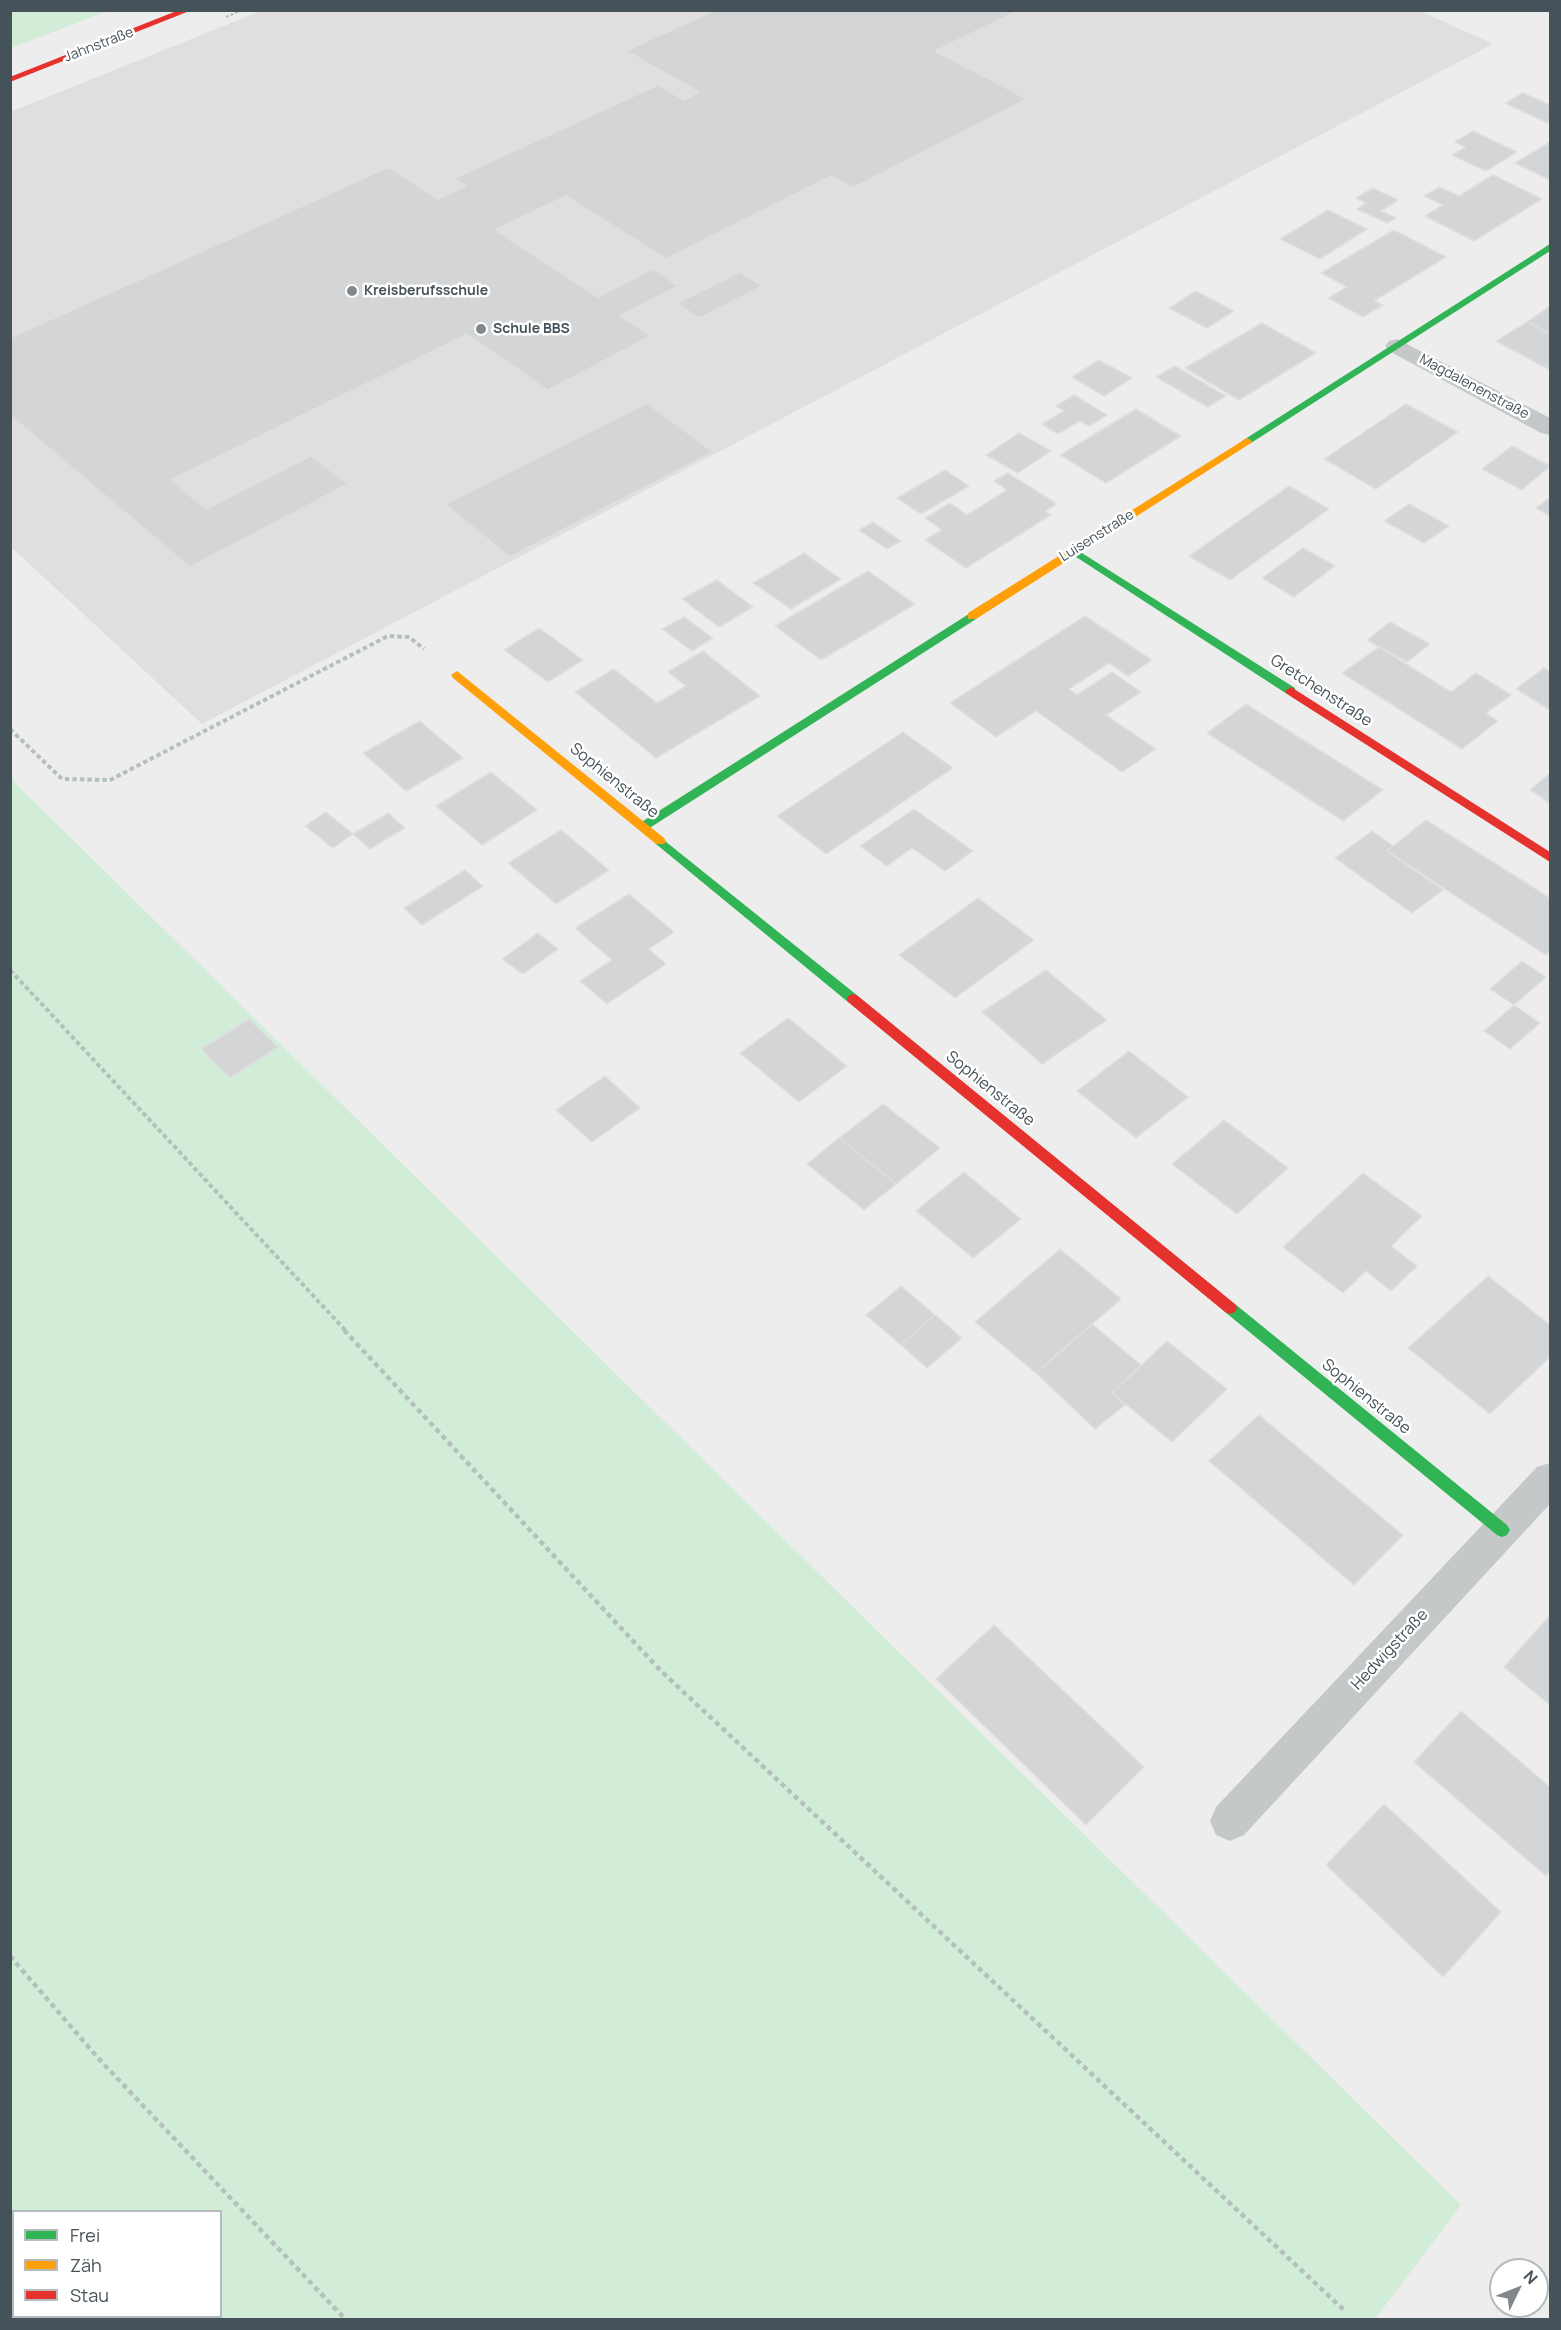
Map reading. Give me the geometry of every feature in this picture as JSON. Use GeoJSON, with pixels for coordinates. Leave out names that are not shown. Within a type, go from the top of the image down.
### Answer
{"type":"FeatureCollection","features":[{"type":"Feature","properties":{"kind":"street","name":"Jahnstraße"},"geometry":{"type":"LineString","coordinates":[[10,80],[188,10]]}},
{"type":"Feature","properties":{"kind":"street","name":"Luisenstraße"},"geometry":{"type":"LineString","coordinates":[[644,826],[1551,247]]}},
{"type":"Feature","properties":{"kind":"street","name":"Magdalenenstraße"},"geometry":{"type":"LineString","coordinates":[[1397,346],[1551,428]]}},
{"type":"Feature","properties":{"kind":"street","name":"Gretchenstraße"},"geometry":{"type":"LineString","coordinates":[[1074,551],[1551,858]]}},
{"type":"Feature","properties":{"kind":"street","name":"Sophienstraße"},"geometry":{"type":"LineString","coordinates":[[457,675],[1502,1530]]}},
{"type":"Feature","properties":{"kind":"street","name":"Hedwigstraße"},"geometry":{"type":"LineString","coordinates":[[1230,1821],[1551,1479]]}},
{"type":"Feature","properties":{"kind":"path"},"geometry":{"type":"LineString","coordinates":[[10,729],[62,778],[110,780],[388,636],[410,637],[457,675]]}},
{"type":"Feature","properties":{"kind":"path"},"geometry":{"type":"LineString","coordinates":[[10,970],[660,1670],[1346,2311]]}},
{"type":"Feature","properties":{"kind":"path"},"geometry":{"type":"LineString","coordinates":[[10,1956],[98,2058],[346,2319]]}},
{"type":"Feature","properties":{"kind":"shaded area","name":"Schule BBS"},"geometry":{"type":"Polygon","coordinates":[[[263,10],[1418,10],[1493,44],[202,724],[11,547],[10,112],[263,10]]]}},
{"type":"Feature","properties":{"kind":"green space"},"geometry":{"type":"Polygon","coordinates":[[[11,10],[108,10],[108,11],[11,48],[11,10]]]}},
{"type":"Feature","properties":{"kind":"green space"},"geometry":{"type":"Polygon","coordinates":[[[10,778],[1461,2205],[1375,2319],[11,2319],[10,778]]]}},
{"type":"Feature","properties":{"kind":"building","name":"Kreisberufsschule"},"geometry":{"type":"Polygon","coordinates":[[[715,10],[1019,10],[935,51],[1027,99],[853,188],[831,176],[666,259],[566,196],[495,230],[598,297],[653,269],[678,286],[620,316],[651,336],[548,390],[467,334],[171,480],[206,509],[311,456],[348,484],[190,567],[10,415],[10,338],[389,167],[438,199],[466,186],[455,178],[658,85],[684,100],[699,92],[626,51],[715,10]]]}},
{"type":"Feature","properties":{"kind":"building"},"geometry":{"type":"Polygon","coordinates":[[[1523,93],[1550,105],[1550,121],[1547,123],[1505,103],[1523,93]]]}},
{"type":"Feature","properties":{"kind":"building"},"geometry":{"type":"Polygon","coordinates":[[[1473,131],[1517,152],[1486,171],[1452,155],[1466,147],[1455,142],[1473,131]]]}},
{"type":"Feature","properties":{"kind":"building"},"geometry":{"type":"Polygon","coordinates":[[[1550,142],[1550,180],[1515,163],[1550,142]]]}},
{"type":"Feature","properties":{"kind":"building"},"geometry":{"type":"Polygon","coordinates":[[[1493,175],[1542,199],[1474,241],[1425,216],[1443,205],[1424,196],[1439,187],[1459,196],[1493,175]]]}},
{"type":"Feature","properties":{"kind":"building"},"geometry":{"type":"Polygon","coordinates":[[[1373,188],[1398,200],[1381,211],[1396,218],[1387,223],[1357,209],[1366,203],[1356,198],[1373,188]]]}},
{"type":"Feature","properties":{"kind":"building"},"geometry":{"type":"Polygon","coordinates":[[[1328,210],[1367,229],[1320,259],[1280,239],[1328,210]]]}},
{"type":"Feature","properties":{"kind":"building"},"geometry":{"type":"Polygon","coordinates":[[[1394,230],[1446,257],[1374,301],[1383,305],[1363,317],[1328,298],[1347,287],[1321,273],[1394,230]]]}},
{"type":"Feature","properties":{"kind":"building"},"geometry":{"type":"Polygon","coordinates":[[[740,272],[762,286],[699,318],[677,303],[740,272]]]}},
{"type":"Feature","properties":{"kind":"building"},"geometry":{"type":"Polygon","coordinates":[[[1196,291],[1234,311],[1207,328],[1169,308],[1196,291]]]}},
{"type":"Feature","properties":{"kind":"building"},"geometry":{"type":"Polygon","coordinates":[[[1550,306],[1550,334],[1527,322],[1550,306]]]}},
{"type":"Feature","properties":{"kind":"building"},"geometry":{"type":"Polygon","coordinates":[[[1527,322],[1550,334],[1550,367],[1548,369],[1496,341],[1527,322]]]}},
{"type":"Feature","properties":{"kind":"building"},"geometry":{"type":"Polygon","coordinates":[[[1262,323],[1316,353],[1239,400],[1185,368],[1262,323]]]}},
{"type":"Feature","properties":{"kind":"building"},"geometry":{"type":"Polygon","coordinates":[[[1099,360],[1132,378],[1104,396],[1072,377],[1099,360]]]}},
{"type":"Feature","properties":{"kind":"building"},"geometry":{"type":"Polygon","coordinates":[[[1175,366],[1226,396],[1208,407],[1156,377],[1175,366]]]}},
{"type":"Feature","properties":{"kind":"building"},"geometry":{"type":"Polygon","coordinates":[[[1074,395],[1107,415],[1089,426],[1080,421],[1058,434],[1042,424],[1064,411],[1056,406],[1074,395]]]}},
{"type":"Feature","properties":{"kind":"building"},"geometry":{"type":"Polygon","coordinates":[[[647,403],[713,452],[510,557],[445,504],[647,403]]]}},
{"type":"Feature","properties":{"kind":"building"},"geometry":{"type":"Polygon","coordinates":[[[1406,404],[1458,432],[1376,489],[1324,459],[1406,404]]]}},
{"type":"Feature","properties":{"kind":"building"},"geometry":{"type":"Polygon","coordinates":[[[1136,409],[1181,436],[1106,483],[1060,455],[1136,409]]]}},
{"type":"Feature","properties":{"kind":"building"},"geometry":{"type":"Polygon","coordinates":[[[1019,433],[1051,451],[1018,473],[986,455],[1019,433]]]}},
{"type":"Feature","properties":{"kind":"building"},"geometry":{"type":"Polygon","coordinates":[[[1512,446],[1550,466],[1522,490],[1482,469],[1512,446]]]}},
{"type":"Feature","properties":{"kind":"building"},"geometry":{"type":"Polygon","coordinates":[[[945,470],[969,486],[921,514],[897,498],[945,470]]]}},
{"type":"Feature","properties":{"kind":"building"},"geometry":{"type":"Polygon","coordinates":[[[1008,473],[1057,504],[1045,511],[1051,515],[966,568],[925,540],[942,530],[925,518],[950,503],[967,515],[1007,490],[994,481],[1008,473]]]}},
{"type":"Feature","properties":{"kind":"building"},"geometry":{"type":"Polygon","coordinates":[[[1289,486],[1329,509],[1230,580],[1189,556],[1289,486]]]}},
{"type":"Feature","properties":{"kind":"building"},"geometry":{"type":"Polygon","coordinates":[[[1550,497],[1550,516],[1536,508],[1550,497]]]}},
{"type":"Feature","properties":{"kind":"building"},"geometry":{"type":"Polygon","coordinates":[[[1409,504],[1449,526],[1424,543],[1384,521],[1409,504]]]}},
{"type":"Feature","properties":{"kind":"building"},"geometry":{"type":"Polygon","coordinates":[[[873,522],[901,541],[887,549],[859,530],[873,522]]]}},
{"type":"Feature","properties":{"kind":"building"},"geometry":{"type":"Polygon","coordinates":[[[1303,548],[1335,566],[1294,597],[1262,578],[1303,548]]]}},
{"type":"Feature","properties":{"kind":"building"},"geometry":{"type":"Polygon","coordinates":[[[804,553],[841,579],[791,609],[753,583],[804,553]]]}},
{"type":"Feature","properties":{"kind":"building"},"geometry":{"type":"Polygon","coordinates":[[[868,571],[915,604],[821,660],[775,626],[868,571]]]}},
{"type":"Feature","properties":{"kind":"building"},"geometry":{"type":"Polygon","coordinates":[[[717,580],[753,607],[719,627],[682,599],[717,580]]]}},
{"type":"Feature","properties":{"kind":"building"},"geometry":{"type":"Polygon","coordinates":[[[1085,616],[1152,660],[1128,676],[1109,663],[1069,689],[1077,695],[1112,672],[1141,692],[1106,715],[1156,749],[1122,772],[1036,711],[996,737],[950,703],[1085,616]]]}},
{"type":"Feature","properties":{"kind":"building"},"geometry":{"type":"Polygon","coordinates":[[[684,617],[713,638],[692,651],[662,629],[684,617]]]}},
{"type":"Feature","properties":{"kind":"building"},"geometry":{"type":"Polygon","coordinates":[[[1390,622],[1430,644],[1407,662],[1367,640],[1390,622]]]}},
{"type":"Feature","properties":{"kind":"building"},"geometry":{"type":"Polygon","coordinates":[[[539,628],[583,660],[548,682],[504,650],[539,628]]]}},
{"type":"Feature","properties":{"kind":"building"},"geometry":{"type":"Polygon","coordinates":[[[1379,647],[1451,692],[1476,673],[1511,695],[1486,713],[1498,721],[1462,749],[1342,673],[1379,647]]]}},
{"type":"Feature","properties":{"kind":"building"},"geometry":{"type":"Polygon","coordinates":[[[703,651],[760,696],[656,758],[575,692],[614,669],[657,703],[686,686],[668,672],[703,651]]]}},
{"type":"Feature","properties":{"kind":"building"},"geometry":{"type":"Polygon","coordinates":[[[1544,668],[1550,672],[1550,710],[1516,689],[1544,668]]]}},
{"type":"Feature","properties":{"kind":"building"},"geometry":{"type":"Polygon","coordinates":[[[1246,704],[1383,790],[1343,821],[1207,733],[1246,704]]]}},
{"type":"Feature","properties":{"kind":"building"},"geometry":{"type":"Polygon","coordinates":[[[420,721],[463,758],[406,791],[363,753],[420,721]]]}},
{"type":"Feature","properties":{"kind":"building"},"geometry":{"type":"Polygon","coordinates":[[[903,732],[953,768],[826,854],[777,816],[903,732]]]}},
{"type":"Feature","properties":{"kind":"building"},"geometry":{"type":"Polygon","coordinates":[[[491,772],[537,810],[482,845],[436,806],[491,772]]]}},
{"type":"Feature","properties":{"kind":"building"},"geometry":{"type":"Polygon","coordinates":[[[1550,773],[1550,803],[1530,790],[1550,773]]]}},
{"type":"Feature","properties":{"kind":"building"},"geometry":{"type":"Polygon","coordinates":[[[914,809],[973,851],[945,871],[912,848],[887,866],[860,846],[914,809]]]}},
{"type":"Feature","properties":{"kind":"building"},"geometry":{"type":"Polygon","coordinates":[[[326,812],[353,834],[333,848],[305,826],[326,812]]]}},
{"type":"Feature","properties":{"kind":"building"},"geometry":{"type":"Polygon","coordinates":[[[388,813],[405,828],[370,849],[353,834],[388,813]]]}},
{"type":"Feature","properties":{"kind":"building"},"geometry":{"type":"Polygon","coordinates":[[[1426,820],[1550,898],[1550,951],[1546,955],[1387,851],[1426,820]]]}},
{"type":"Feature","properties":{"kind":"building"},"geometry":{"type":"Polygon","coordinates":[[[561,830],[609,870],[556,904],[508,863],[561,830]]]}},
{"type":"Feature","properties":{"kind":"building"},"geometry":{"type":"Polygon","coordinates":[[[1372,831],[1393,846],[1387,851],[1443,890],[1412,913],[1335,858],[1372,831]]]}},
{"type":"Feature","properties":{"kind":"building"},"geometry":{"type":"Polygon","coordinates":[[[465,870],[483,886],[422,925],[404,908],[465,870]]]}},
{"type":"Feature","properties":{"kind":"building"},"geometry":{"type":"Polygon","coordinates":[[[629,894],[674,932],[649,949],[666,964],[607,1004],[580,981],[612,960],[575,928],[629,894]]]}},
{"type":"Feature","properties":{"kind":"building"},"geometry":{"type":"Polygon","coordinates":[[[978,898],[1034,940],[955,998],[899,955],[978,898]]]}},
{"type":"Feature","properties":{"kind":"building"},"geometry":{"type":"Polygon","coordinates":[[[538,933],[558,949],[523,974],[502,959],[538,933]]]}},
{"type":"Feature","properties":{"kind":"building"},"geometry":{"type":"Polygon","coordinates":[[[1522,961],[1546,977],[1514,1005],[1490,989],[1522,961]]]}},
{"type":"Feature","properties":{"kind":"building"},"geometry":{"type":"Polygon","coordinates":[[[1046,970],[1107,1020],[1042,1064],[982,1012],[1046,970]]]}},
{"type":"Feature","properties":{"kind":"building"},"geometry":{"type":"Polygon","coordinates":[[[1514,1005],[1540,1023],[1510,1049],[1484,1031],[1514,1005]]]}},
{"type":"Feature","properties":{"kind":"building"},"geometry":{"type":"Polygon","coordinates":[[[788,1018],[847,1066],[799,1102],[740,1053],[788,1018]]]}},
{"type":"Feature","properties":{"kind":"building"},"geometry":{"type":"Polygon","coordinates":[[[249,1019],[278,1047],[230,1078],[201,1049],[249,1019]]]}},
{"type":"Feature","properties":{"kind":"building"},"geometry":{"type":"Polygon","coordinates":[[[1129,1051],[1188,1097],[1136,1138],[1077,1091],[1129,1051]]]}},
{"type":"Feature","properties":{"kind":"building"},"geometry":{"type":"Polygon","coordinates":[[[605,1076],[640,1108],[592,1142],[556,1110],[605,1076]]]}},
{"type":"Feature","properties":{"kind":"building"},"geometry":{"type":"Polygon","coordinates":[[[883,1104],[940,1148],[896,1184],[839,1138],[883,1104]]]}},
{"type":"Feature","properties":{"kind":"building"},"geometry":{"type":"Polygon","coordinates":[[[1224,1120],[1288,1168],[1237,1214],[1172,1164],[1224,1120]]]}},
{"type":"Feature","properties":{"kind":"building"},"geometry":{"type":"Polygon","coordinates":[[[839,1138],[896,1184],[864,1210],[807,1164],[839,1138]]]}},
{"type":"Feature","properties":{"kind":"building"},"geometry":{"type":"Polygon","coordinates":[[[964,1172],[1021,1219],[973,1258],[916,1211],[964,1172]]]}},
{"type":"Feature","properties":{"kind":"building"},"geometry":{"type":"Polygon","coordinates":[[[1363,1173],[1422,1216],[1391,1246],[1417,1266],[1391,1291],[1366,1271],[1343,1293],[1283,1247],[1363,1173]]]}},
{"type":"Feature","properties":{"kind":"building"},"geometry":{"type":"Polygon","coordinates":[[[1060,1249],[1121,1299],[1036,1373],[975,1322],[1060,1249]]]}},
{"type":"Feature","properties":{"kind":"building"},"geometry":{"type":"Polygon","coordinates":[[[1488,1276],[1550,1325],[1550,1357],[1490,1414],[1408,1348],[1488,1276]]]}},
{"type":"Feature","properties":{"kind":"building"},"geometry":{"type":"Polygon","coordinates":[[[901,1286],[935,1315],[901,1345],[866,1315],[901,1286]]]}},
{"type":"Feature","properties":{"kind":"building"},"geometry":{"type":"Polygon","coordinates":[[[935,1315],[962,1338],[927,1368],[901,1345],[935,1315]]]}},
{"type":"Feature","properties":{"kind":"building"},"geometry":{"type":"Polygon","coordinates":[[[1092,1324],[1141,1365],[1112,1393],[1125,1405],[1095,1429],[1036,1373],[1092,1324]]]}},
{"type":"Feature","properties":{"kind":"building"},"geometry":{"type":"Polygon","coordinates":[[[1167,1341],[1227,1389],[1172,1442],[1112,1393],[1167,1341]]]}},
{"type":"Feature","properties":{"kind":"building"},"geometry":{"type":"Polygon","coordinates":[[[1259,1415],[1403,1535],[1354,1585],[1209,1461],[1259,1415]]]}},
{"type":"Feature","properties":{"kind":"building"},"geometry":{"type":"Polygon","coordinates":[[[1550,1615],[1550,1705],[1504,1667],[1550,1615]]]}},
{"type":"Feature","properties":{"kind":"building"},"geometry":{"type":"Polygon","coordinates":[[[994,1625],[1144,1767],[1086,1825],[936,1679],[994,1625]]]}},
{"type":"Feature","properties":{"kind":"building"},"geometry":{"type":"Polygon","coordinates":[[[1461,1711],[1550,1787],[1550,1870],[1546,1876],[1414,1762],[1461,1711]]]}},
{"type":"Feature","properties":{"kind":"building"},"geometry":{"type":"Polygon","coordinates":[[[1384,1804],[1501,1912],[1443,1977],[1326,1865],[1384,1804]]]}},
{"type":"Feature","properties":{"kind":"traffic: fast"},"geometry":{"type":"LineString","coordinates":[[1247,441],[1550,247]]}},
{"type":"Feature","properties":{"kind":"traffic: fast"},"geometry":{"type":"LineString","coordinates":[[1074,551],[1291,691]]}},
{"type":"Feature","properties":{"kind":"traffic: fast"},"geometry":{"type":"LineString","coordinates":[[644,826],[972,616]]}},
{"type":"Feature","properties":{"kind":"traffic: fast"},"geometry":{"type":"LineString","coordinates":[[660,841],[853,999]]}},
{"type":"Feature","properties":{"kind":"traffic: fast"},"geometry":{"type":"LineString","coordinates":[[1230,1308],[1502,1530]]}},
{"type":"Feature","properties":{"kind":"traffic: slow"},"geometry":{"type":"LineString","coordinates":[[972,616],[1247,441]]}},
{"type":"Feature","properties":{"kind":"traffic: slow"},"geometry":{"type":"LineString","coordinates":[[457,675],[660,841]]}},
{"type":"Feature","properties":{"kind":"traffic: jam"},"geometry":{"type":"LineString","coordinates":[[10,80],[188,10]]}},
{"type":"Feature","properties":{"kind":"traffic: jam"},"geometry":{"type":"LineString","coordinates":[[1291,691],[1550,858]]}},
{"type":"Feature","properties":{"kind":"traffic: jam"},"geometry":{"type":"LineString","coordinates":[[853,999],[1230,1308]]}},
{"type":"Feature","properties":{"kind":"place","name":"Kreisberufsschule"},"geometry":{"type":"Point","coordinates":[352,291]}},
{"type":"Feature","properties":{"kind":"place","name":"Schule BBS"},"geometry":{"type":"Point","coordinates":[481,329]}}]}
